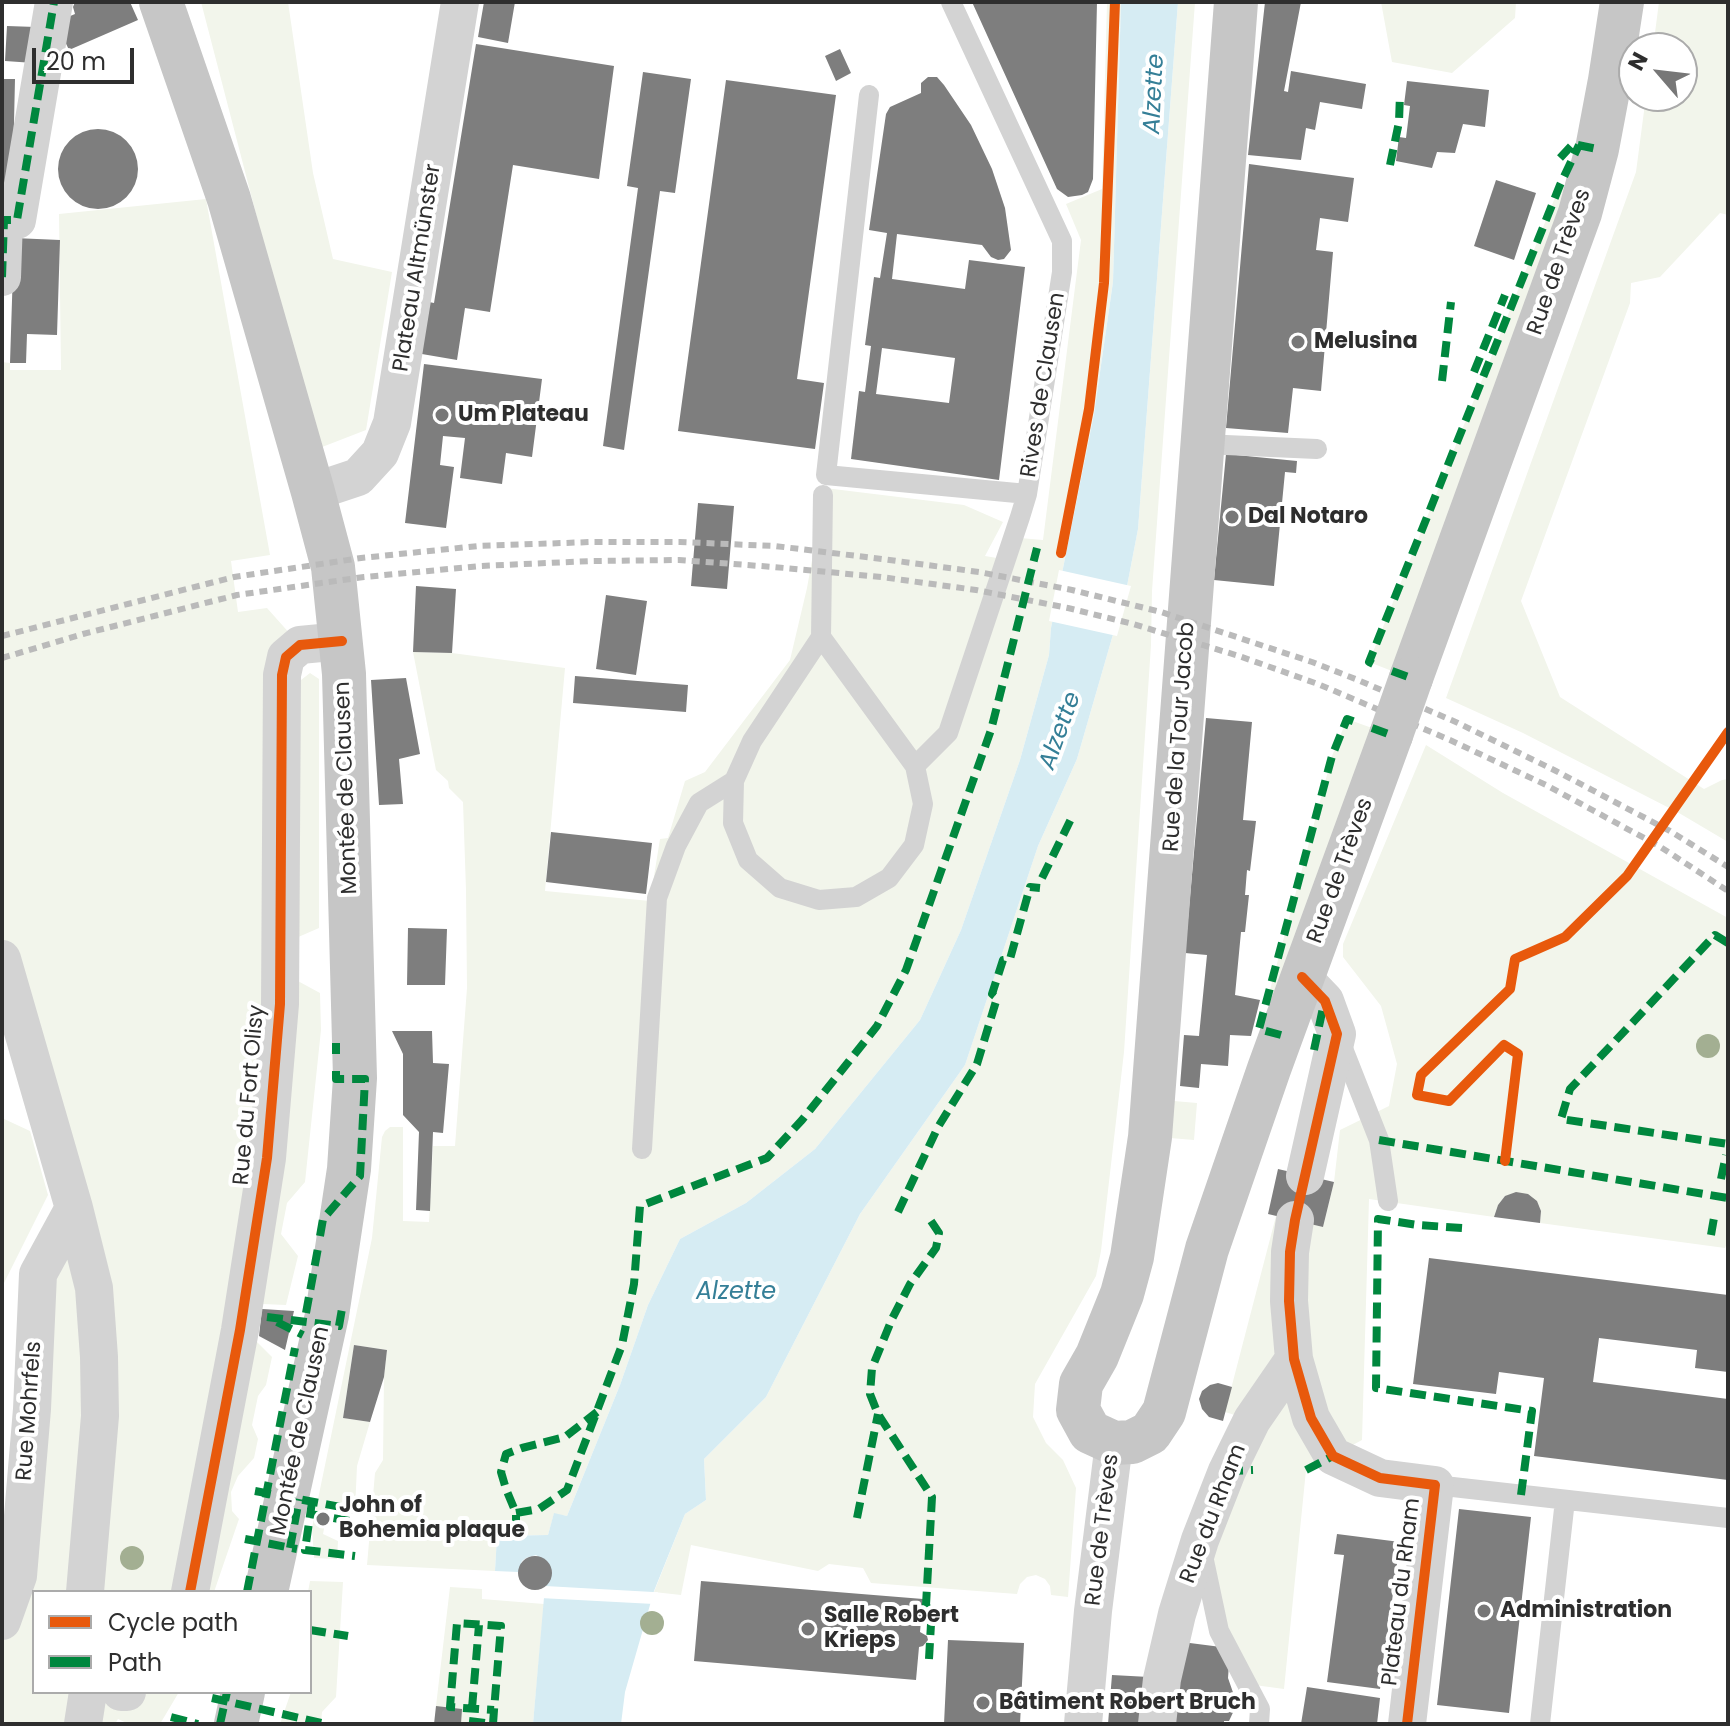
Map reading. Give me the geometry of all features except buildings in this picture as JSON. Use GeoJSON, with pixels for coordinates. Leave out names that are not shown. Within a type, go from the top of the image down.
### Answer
{"type":"FeatureCollection","features":[{"type":"Feature","properties":{"kind":"main road","name":"Montée de Clausen"},"geometry":{"type":"LineString","coordinates":[[161,2],[229,199],[313,492],[333,567],[342,641],[355,1078],[349,1169],[327,1315],[266,1590]]}},
{"type":"Feature","properties":{"kind":"main road","name":"Rue de la Tour Jacob"},"geometry":{"type":"LineString","coordinates":[[1114,1443],[1090,1432],[1078,1410],[1081,1384],[1097,1356],[1122,1294],[1132,1257],[1150,1137],[1236,2]]}},
{"type":"Feature","properties":{"kind":"main road","name":"Rue de Trèves"},"geometry":{"type":"LineString","coordinates":[[1114,1443],[1132,1442],[1150,1433],[1164,1412],[1207,1249],[1269,1069],[1580,213],[1597,149],[1622,2]]}},
{"type":"Feature","properties":{"kind":"main road"},"geometry":{"type":"LineString","coordinates":[[236,1724],[243,1694]]}},
{"type":"Feature","properties":{"kind":"street"},"geometry":{"type":"LineString","coordinates":[[2,277],[3,220],[17,220],[54,2]]}},
{"type":"Feature","properties":{"kind":"street","name":"Plateau Altmünster"},"geometry":{"type":"LineString","coordinates":[[313,492],[358,477],[380,453],[392,423],[460,2]]}},
{"type":"Feature","properties":{"kind":"street","name":"Rue du Fort Olisy"},"geometry":{"type":"LineString","coordinates":[[190,1590],[240,1330],[267,1158],[280,1004],[282,675],[286,657],[300,645],[342,641]]}},
{"type":"Feature","properties":{"kind":"street"},"geometry":{"type":"LineString","coordinates":[[2,959],[94,1288],[100,1416],[85,1590]]}},
{"type":"Feature","properties":{"kind":"street"},"geometry":{"type":"LineString","coordinates":[[1302,977],[1325,1001],[1337,1034],[1305,1176]]}},
{"type":"Feature","properties":{"kind":"street","name":"Rue Mohrfels"},"geometry":{"type":"LineString","coordinates":[[2,1621],[18,1576],[32,1409],[38,1274],[74,1208]]}},
{"type":"Feature","properties":{"kind":"street"},"geometry":{"type":"LineString","coordinates":[[1294,1359],[1289,1301],[1290,1252],[1295,1220]]}},
{"type":"Feature","properties":{"kind":"street","name":"Plateau du Rham"},"geometry":{"type":"LineString","coordinates":[[1294,1359],[1311,1418],[1333,1456],[1380,1478],[1435,1485],[1407,1724]]}},
{"type":"Feature","properties":{"kind":"street","name":"Rue du Rham"},"geometry":{"type":"LineString","coordinates":[[1157,1724],[1162,1679],[1171,1640],[1200,1540],[1227,1471],[1252,1420],[1294,1359]]}},
{"type":"Feature","properties":{"kind":"street","name":"Rue de Trèves"},"geometry":{"type":"LineString","coordinates":[[1083,1724],[1093,1611],[1114,1443]]}},
{"type":"Feature","properties":{"kind":"street"},"geometry":{"type":"LineString","coordinates":[[83,1724],[88,1694]]}},
{"type":"Feature","properties":{"kind":"lane","name":"Rives de Clausen"},"geometry":{"type":"LineString","coordinates":[[915,766],[948,733],[1027,494],[1062,272],[1062,241],[951,2]]}},
{"type":"Feature","properties":{"kind":"lane"},"geometry":{"type":"LineString","coordinates":[[869,95],[826,475],[1027,494]]}},
{"type":"Feature","properties":{"kind":"lane"},"geometry":{"type":"LineString","coordinates":[[1203,444],[1317,449]]}},
{"type":"Feature","properties":{"kind":"lane"},"geometry":{"type":"LineString","coordinates":[[821,637],[915,766],[923,804],[914,845],[889,878],[856,897],[819,900],[780,888],[748,860],[733,823],[734,781],[752,741],[821,637],[823,495]]}},
{"type":"Feature","properties":{"kind":"lane"},"geometry":{"type":"LineString","coordinates":[[642,1149],[657,898],[676,846],[699,803],[734,781]]}},
{"type":"Feature","properties":{"kind":"lane"},"geometry":{"type":"LineString","coordinates":[[1337,1034],[1379,1140],[1388,1201]]}},
{"type":"Feature","properties":{"kind":"lane","name":"Plateau du Rham"},"geometry":{"type":"LineString","coordinates":[[1435,1485],[1728,1518]]}},
{"type":"Feature","properties":{"kind":"lane"},"geometry":{"type":"LineString","coordinates":[[1540,1724],[1565,1500]]}},
{"type":"Feature","properties":{"kind":"lane"},"geometry":{"type":"LineString","coordinates":[[1200,1540],[1219,1631],[1260,1709],[1259,1724]]}},
{"type":"Feature","properties":{"kind":"shaded area"},"geometry":{"type":"Polygon","coordinates":[[[201,2],[288,2],[313,173],[333,259],[392,272],[366,430],[317,449],[201,2]]]}},
{"type":"Feature","properties":{"kind":"shaded area"},"geometry":{"type":"Polygon","coordinates":[[[1107,2],[1121,2],[1113,282],[1094,414],[1051,628],[1049,655],[1020,760],[961,930],[920,1020],[815,1149],[746,1203],[680,1239],[648,1305],[620,1385],[567,1516],[554,1514],[548,1535],[497,1536],[495,1571],[367,1565],[375,1473],[383,1460],[387,1350],[354,1345],[343,1418],[370,1422],[357,1466],[355,1510],[342,1505],[328,1508],[323,1534],[338,1541],[337,1559],[314,1558],[312,1528],[372,1238],[382,1137],[390,1127],[403,1127],[403,1221],[429,1222],[433,1146],[455,1146],[467,988],[463,802],[436,770],[413,652],[452,653],[565,668],[545,891],[650,901],[660,839],[668,838],[685,781],[705,772],[790,660],[825,488],[964,505],[1003,522],[985,556],[1015,561],[1020,538],[1043,540],[1081,240],[1066,204],[1102,189],[1107,2]]]}},
{"type":"Feature","properties":{"kind":"shaded area"},"geometry":{"type":"Polygon","coordinates":[[[1178,2],[1195,2],[1152,591],[1124,1052],[1096,1276],[1035,1384],[1033,1417],[1046,1443],[1063,1460],[1076,1488],[1068,1597],[1051,1595],[1045,1579],[1036,1575],[1027,1577],[1020,1584],[1017,1594],[871,1583],[863,1568],[829,1564],[818,1571],[691,1545],[681,1595],[654,1592],[685,1514],[706,1500],[704,1459],[766,1397],[860,1214],[965,1065],[1038,846],[1077,759],[1127,586],[1138,529],[1178,2]]]}},
{"type":"Feature","properties":{"kind":"shaded area"},"geometry":{"type":"Polygon","coordinates":[[[1381,2],[1516,2],[1515,18],[1452,73],[1392,62],[1381,2]]]}},
{"type":"Feature","properties":{"kind":"shaded area"},"geometry":{"type":"Polygon","coordinates":[[[1659,2],[1728,2],[1728,215],[1720,213],[1660,277],[1631,283],[1630,303],[1521,601],[1560,697],[1704,789],[1728,779],[1728,842],[1679,813],[1523,733],[1446,698],[1636,172],[1644,112],[1698,112],[1698,32],[1655,32],[1659,2]]]}},
{"type":"Feature","properties":{"kind":"shaded area"},"geometry":{"type":"Polygon","coordinates":[[[1560,185],[1567,187],[1392,671],[1369,662],[1560,185]]]}},
{"type":"Feature","properties":{"kind":"shaded area"},"geometry":{"type":"Polygon","coordinates":[[[206,199],[270,555],[231,561],[238,612],[267,608],[300,645],[301,680],[310,673],[319,679],[319,928],[296,938],[296,980],[320,993],[321,1030],[305,1182],[287,1203],[281,1234],[298,1256],[286,1305],[262,1304],[256,1341],[272,1357],[266,1385],[258,1396],[252,1425],[258,1439],[254,1458],[238,1476],[231,1492],[232,1511],[239,1519],[215,1590],[32,1590],[32,1694],[178,1694],[160,1724],[129,1724],[118,1719],[115,1724],[2,1724],[2,1621],[38,1274],[74,1208],[2,959],[2,362],[10,363],[10,370],[61,370],[59,214],[206,199]]]}},
{"type":"Feature","properties":{"kind":"shaded area"},"geometry":{"type":"Polygon","coordinates":[[[1347,719],[1372,728],[1271,1007],[1266,1005],[1332,756],[1347,719]]]}},
{"type":"Feature","properties":{"kind":"shaded area"},"geometry":{"type":"Polygon","coordinates":[[[1426,745],[1503,793],[1728,918],[1728,1240],[1725,1248],[1540,1223],[1541,1211],[1537,1201],[1505,1196],[1494,1217],[1369,1199],[1362,1440],[1306,1470],[1284,1689],[1247,1684],[1219,1631],[1200,1540],[1251,1420],[1225,1412],[1276,1216],[1323,1227],[1334,1182],[1340,1130],[1389,1106],[1397,1064],[1381,1006],[1343,957],[1343,944],[1426,745]]]}},
{"type":"Feature","properties":{"kind":"shaded area"},"geometry":{"type":"Polygon","coordinates":[[[1174,1101],[1197,1103],[1194,1140],[1170,1138],[1174,1101]]]}},
{"type":"Feature","properties":{"kind":"shaded area"},"geometry":{"type":"Polygon","coordinates":[[[2,1118],[30,1131],[48,1195],[4,1283],[2,1321],[2,1118]]]}},
{"type":"Feature","properties":{"kind":"shaded area"},"geometry":{"type":"Polygon","coordinates":[[[310,1581],[343,1582],[336,1697],[322,1712],[321,1724],[280,1724],[290,1694],[312,1694],[312,1590],[308,1590],[310,1581]]]}},
{"type":"Feature","properties":{"kind":"shaded area"},"geometry":{"type":"Polygon","coordinates":[[[450,1587],[482,1589],[482,1599],[544,1604],[533,1724],[461,1724],[436,1706],[450,1587]]]}},
{"type":"Feature","properties":{"kind":"water","name":"Alzette"},"geometry":{"type":"Polygon","coordinates":[[[1121,2],[1178,2],[1138,529],[1127,586],[1077,759],[1038,846],[965,1065],[860,1214],[766,1397],[704,1459],[706,1500],[685,1514],[654,1591],[625,1692],[621,1724],[533,1724],[545,1586],[552,1571],[548,1563],[536,1555],[522,1561],[518,1572],[495,1571],[497,1536],[548,1535],[554,1513],[567,1516],[620,1385],[648,1305],[680,1239],[746,1203],[815,1149],[920,1020],[961,930],[1020,760],[1049,655],[1051,628],[1094,414],[1113,282],[1121,2]]]}},
{"type":"Feature","properties":{"kind":"pier"},"geometry":{"type":"Polygon","coordinates":[[[1059,570],[1131,586],[1117,636],[1049,621],[1059,570]]]}},
{"type":"Feature","properties":{"kind":"pier"},"geometry":{"type":"Polygon","coordinates":[[[541,1588],[658,1592],[654,1604],[540,1598],[541,1588]]]}},
{"type":"Feature","properties":{"kind":"railway"},"geometry":{"type":"LineString","coordinates":[[2,636],[234,577],[361,558],[478,546],[680,542],[775,546],[882,559],[979,572],[1072,590],[1161,612],[1312,662],[1458,723],[1554,770],[1670,831],[1728,867]]}},
{"type":"Feature","properties":{"kind":"railway"},"geometry":{"type":"LineString","coordinates":[[2,658],[237,595],[364,577],[481,566],[679,560],[881,577],[976,590],[1068,608],[1239,656],[1318,684],[1546,785],[1659,846],[1728,891]]}},
{"type":"Feature","properties":{"kind":"marked path"},"geometry":{"type":"LineString","coordinates":[[2,277],[4,220],[17,220],[54,2]]}},
{"type":"Feature","properties":{"kind":"marked path"},"geometry":{"type":"LineString","coordinates":[[1390,165],[1399,122],[1400,94]]}},
{"type":"Feature","properties":{"kind":"marked path"},"geometry":{"type":"LineString","coordinates":[[1560,158],[1573,144],[1597,149]]}},
{"type":"Feature","properties":{"kind":"marked path"},"geometry":{"type":"LineString","coordinates":[[1373,664],[1369,662],[1560,185],[1579,145]]}},
{"type":"Feature","properties":{"kind":"marked path"},"geometry":{"type":"LineString","coordinates":[[1474,372],[1505,295]]}},
{"type":"Feature","properties":{"kind":"marked path"},"geometry":{"type":"LineString","coordinates":[[1442,381],[1451,302]]}},
{"type":"Feature","properties":{"kind":"marked path"},"geometry":{"type":"LineString","coordinates":[[516,1513],[539,1509],[567,1490],[622,1345],[634,1284],[640,1206],[767,1158],[802,1120],[877,1026],[906,970],[991,730],[1037,548]]}},
{"type":"Feature","properties":{"kind":"marked path"},"geometry":{"type":"LineString","coordinates":[[1392,671],[1411,678]]}},
{"type":"Feature","properties":{"kind":"marked path"},"geometry":{"type":"LineString","coordinates":[[1281,1035],[1259,1029],[1332,756],[1347,719],[1355,722]]}},
{"type":"Feature","properties":{"kind":"marked path"},"geometry":{"type":"LineString","coordinates":[[1372,728],[1391,735]]}},
{"type":"Feature","properties":{"kind":"marked path"},"geometry":{"type":"LineString","coordinates":[[1042,878],[1071,819]]}},
{"type":"Feature","properties":{"kind":"marked path"},"geometry":{"type":"LineString","coordinates":[[898,1212],[938,1127],[977,1064],[997,998],[992,994],[1003,960],[1010,959],[1030,887],[1040,888]]}},
{"type":"Feature","properties":{"kind":"marked path"},"geometry":{"type":"LineString","coordinates":[[1728,943],[1715,935],[1570,1089],[1561,1119],[1728,1144]]}},
{"type":"Feature","properties":{"kind":"marked path"},"geometry":{"type":"LineString","coordinates":[[1314,1050],[1324,1003]]}},
{"type":"Feature","properties":{"kind":"marked path"},"geometry":{"type":"LineString","coordinates":[[336,1043],[336,1054]]}},
{"type":"Feature","properties":{"kind":"marked path"},"geometry":{"type":"LineString","coordinates":[[320,1236],[323,1219],[360,1176],[365,1079],[336,1079],[336,1065]]}},
{"type":"Feature","properties":{"kind":"marked path"},"geometry":{"type":"LineString","coordinates":[[1379,1140],[1728,1198]]}},
{"type":"Feature","properties":{"kind":"marked path"},"geometry":{"type":"LineString","coordinates":[[1721,1179],[1726,1155]]}},
{"type":"Feature","properties":{"kind":"marked path"},"geometry":{"type":"LineString","coordinates":[[1711,1235],[1715,1212]]}},
{"type":"Feature","properties":{"kind":"marked path"},"geometry":{"type":"LineString","coordinates":[[1462,1228],[1378,1219],[1376,1388],[1532,1411],[1521,1495]]}},
{"type":"Feature","properties":{"kind":"marked path"},"geometry":{"type":"LineString","coordinates":[[931,1221],[939,1233],[936,1248],[910,1284],[892,1319],[872,1368],[870,1394],[878,1414],[932,1497],[926,1605],[932,1616]]}},
{"type":"Feature","properties":{"kind":"marked path"},"geometry":{"type":"LineString","coordinates":[[306,1313],[318,1248]]}},
{"type":"Feature","properties":{"kind":"marked path"},"geometry":{"type":"LineString","coordinates":[[267,1317],[339,1326],[343,1303]]}},
{"type":"Feature","properties":{"kind":"marked path"},"geometry":{"type":"LineString","coordinates":[[277,1322],[303,1335]]}},
{"type":"Feature","properties":{"kind":"marked path"},"geometry":{"type":"LineString","coordinates":[[247,1590],[295,1348]]}},
{"type":"Feature","properties":{"kind":"marked path"},"geometry":{"type":"LineString","coordinates":[[516,1531],[516,1513],[501,1472],[506,1454],[565,1437],[597,1412]]}},
{"type":"Feature","properties":{"kind":"marked path"},"geometry":{"type":"LineString","coordinates":[[857,1518],[878,1414]]}},
{"type":"Feature","properties":{"kind":"marked path"},"geometry":{"type":"LineString","coordinates":[[1306,1470],[1333,1456]]}},
{"type":"Feature","properties":{"kind":"marked path"},"geometry":{"type":"LineString","coordinates":[[1227,1471],[1253,1470]]}},
{"type":"Feature","properties":{"kind":"marked path"},"geometry":{"type":"LineString","coordinates":[[255,1491],[357,1510]]}},
{"type":"Feature","properties":{"kind":"marked path"},"geometry":{"type":"LineString","coordinates":[[290,1548],[299,1499]]}},
{"type":"Feature","properties":{"kind":"marked path"},"geometry":{"type":"LineString","coordinates":[[312,1502],[305,1550],[355,1556]]}},
{"type":"Feature","properties":{"kind":"marked path"},"geometry":{"type":"LineString","coordinates":[[310,1514],[356,1522]]}},
{"type":"Feature","properties":{"kind":"marked path"},"geometry":{"type":"LineString","coordinates":[[245,1539],[297,1549]]}},
{"type":"Feature","properties":{"kind":"marked path"},"geometry":{"type":"LineString","coordinates":[[469,1721],[493,1724],[501,1626],[457,1623],[450,1707],[494,1710]]}},
{"type":"Feature","properties":{"kind":"marked path"},"geometry":{"type":"LineString","coordinates":[[929,1659],[931,1624]]}},
{"type":"Feature","properties":{"kind":"marked path"},"geometry":{"type":"LineString","coordinates":[[472,1708],[479,1625]]}},
{"type":"Feature","properties":{"kind":"marked path"},"geometry":{"type":"LineString","coordinates":[[312,1630],[348,1636]]}},
{"type":"Feature","properties":{"kind":"marked path"},"geometry":{"type":"LineString","coordinates":[[220,1724],[227,1694]]}},
{"type":"Feature","properties":{"kind":"marked path"},"geometry":{"type":"LineString","coordinates":[[212,1698],[326,1724]]}},
{"type":"Feature","properties":{"kind":"marked path"},"geometry":{"type":"LineString","coordinates":[[171,1717],[198,1724]]}},
{"type":"Feature","properties":{"kind":"cycle path"},"geometry":{"type":"LineString","coordinates":[[1061,553],[1089,409],[1104,283],[1115,2]]}},
{"type":"Feature","properties":{"kind":"cycle path"},"geometry":{"type":"LineString","coordinates":[[190,1590],[240,1330],[267,1158],[280,1004],[282,675],[286,657],[300,645],[342,641]]}},
{"type":"Feature","properties":{"kind":"cycle path"},"geometry":{"type":"LineString","coordinates":[[1505,1161],[1518,1054],[1504,1045],[1449,1101],[1417,1095],[1421,1075],[1510,989],[1515,959],[1565,937],[1627,876],[1728,732]]}},
{"type":"Feature","properties":{"kind":"cycle path"},"geometry":{"type":"LineString","coordinates":[[1302,977],[1325,1001],[1337,1034],[1290,1252],[1289,1301],[1294,1359],[1311,1418],[1333,1456],[1380,1478],[1435,1485],[1407,1724]]}},
{"type":"Feature","properties":{"kind":"place","name":"Melusina"},"geometry":{"type":"Point","coordinates":[1298,342]}},
{"type":"Feature","properties":{"kind":"place","name":"Um Plateau"},"geometry":{"type":"Point","coordinates":[442,415]}},
{"type":"Feature","properties":{"kind":"place","name":"Dal Notaro"},"geometry":{"type":"Point","coordinates":[1232,517]}},
{"type":"Feature","properties":{"kind":"place","name":"John of Bohemia plaque"},"geometry":{"type":"Point","coordinates":[323,1519]}},
{"type":"Feature","properties":{"kind":"place","name":"Administration"},"geometry":{"type":"Point","coordinates":[1484,1611]}},
{"type":"Feature","properties":{"kind":"place","name":"Salle Robert Krieps"},"geometry":{"type":"Point","coordinates":[808,1629]}},
{"type":"Feature","properties":{"kind":"place","name":"Bâtiment Robert Bruch"},"geometry":{"type":"Point","coordinates":[983,1703]}}]}
